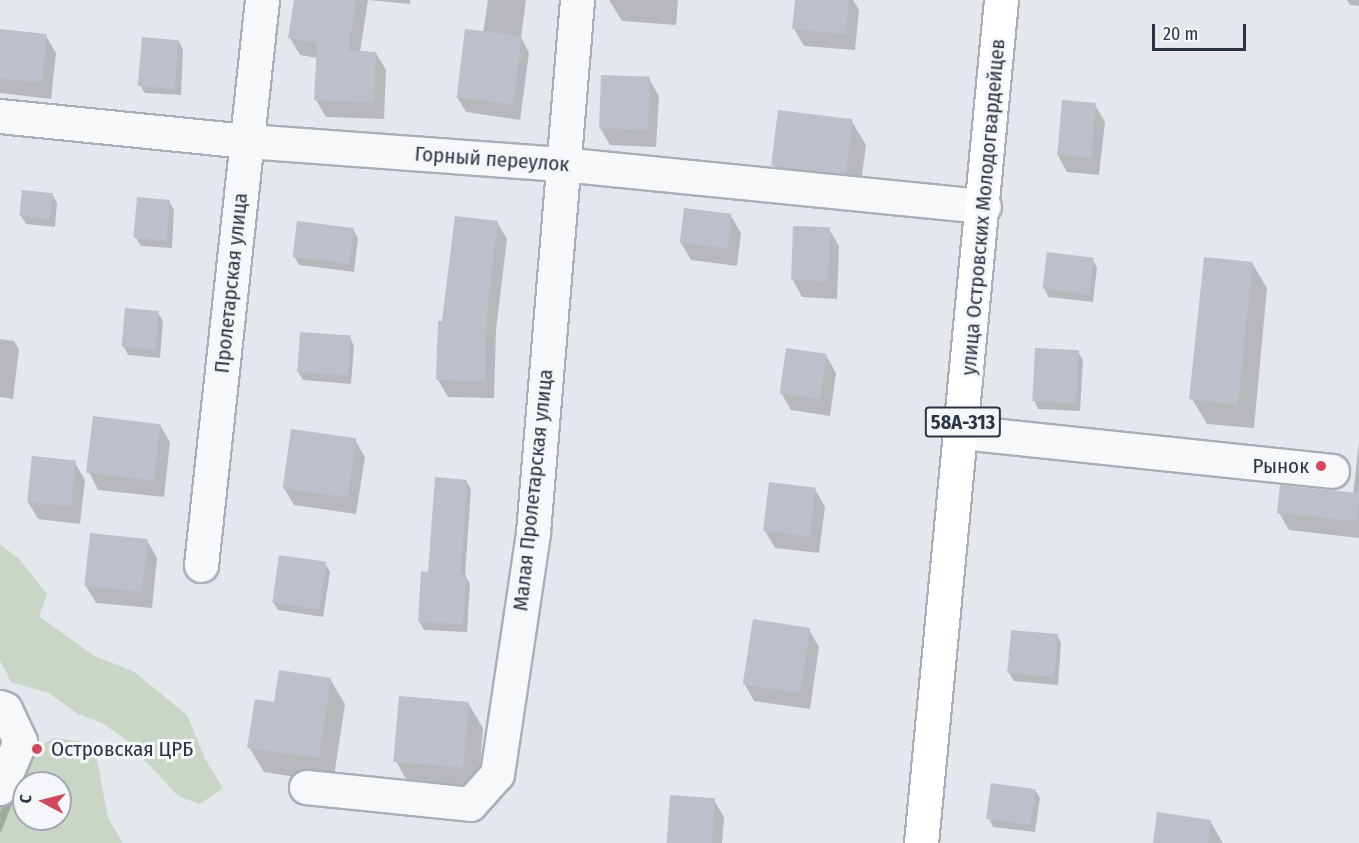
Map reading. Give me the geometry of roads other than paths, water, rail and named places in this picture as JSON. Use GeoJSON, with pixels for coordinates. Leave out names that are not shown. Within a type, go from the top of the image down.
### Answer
{"type":"FeatureCollection","features":[{"type":"Feature","properties":{"kind":"main road","name":"улица Островских Молодогвардейцев"},"geometry":{"type":"LineString","coordinates":[[921,843],[984,206],[1001,0]]}},
{"type":"Feature","properties":{"kind":"street","name":"Пролетарская улица"},"geometry":{"type":"LineString","coordinates":[[201,565],[262,0]]}},
{"type":"Feature","properties":{"kind":"street","name":"Малая Пролетарская улица"},"geometry":{"type":"LineString","coordinates":[[306,787],[470,804],[497,774],[533,532],[576,0]]}},
{"type":"Feature","properties":{"kind":"street","name":"Горный переулок"},"geometry":{"type":"LineString","coordinates":[[0,116],[247,141],[561,164],[984,206]]}},
{"type":"Feature","properties":{"kind":"street"},"geometry":{"type":"LineString","coordinates":[[962,432],[1332,471]]}},
{"type":"Feature","properties":{"kind":"street"},"geometry":{"type":"LineString","coordinates":[[0,707],[5,709],[20,741],[0,788]]}},
{"type":"Feature","properties":{"kind":"place","name":"Рынок"},"geometry":{"type":"Point","coordinates":[1321,466]}},
{"type":"Feature","properties":{"kind":"place","name":"Островская ЦРБ"},"geometry":{"type":"Point","coordinates":[37,749]}}]}
